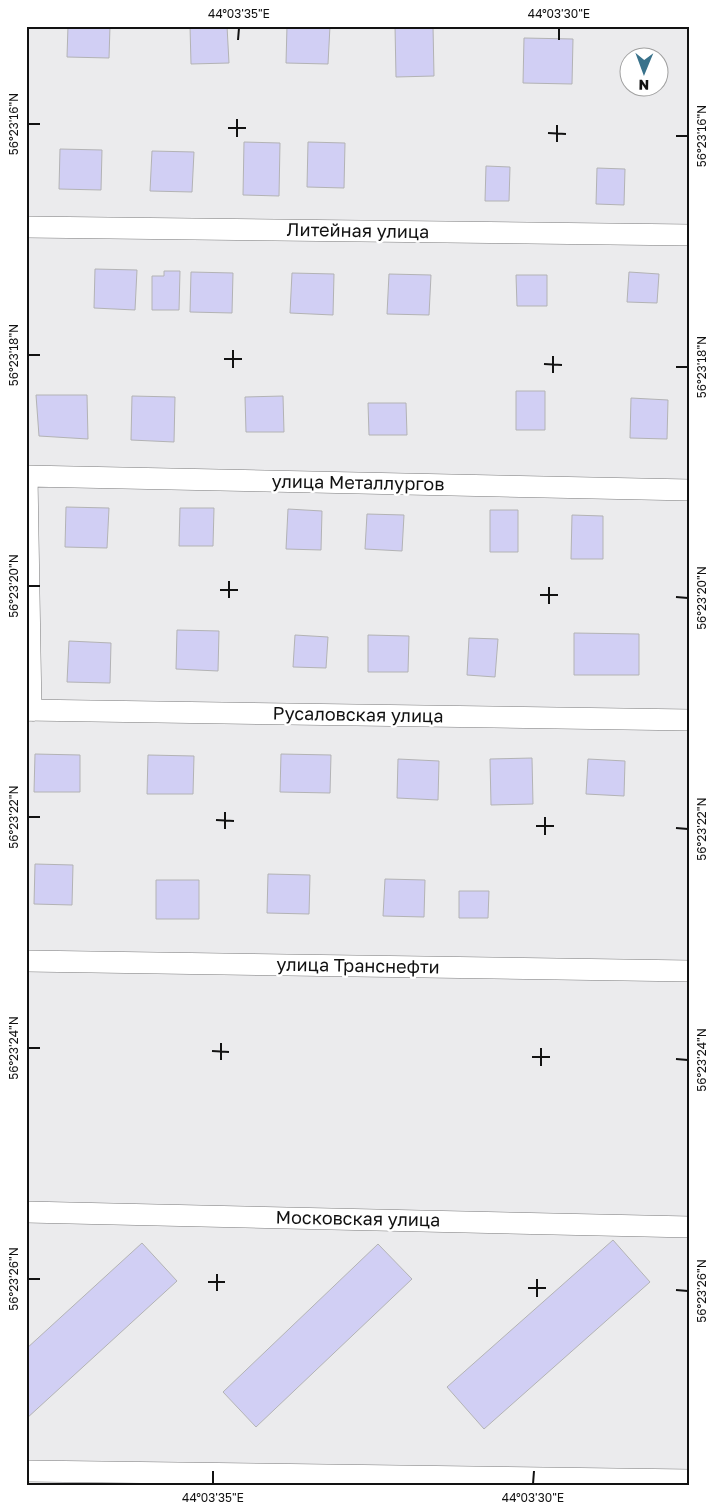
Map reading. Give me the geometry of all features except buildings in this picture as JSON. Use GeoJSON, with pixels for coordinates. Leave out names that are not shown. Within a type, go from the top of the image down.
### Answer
{"type":"FeatureCollection","features":[{"type":"Feature","properties":{"kind":"street","name":"Литейная улица"},"geometry":{"type":"LineString","coordinates":[[26,227],[690,235]]}},
{"type":"Feature","properties":{"kind":"street","name":"улица Металлургов"},"geometry":{"type":"LineString","coordinates":[[27,476],[690,490]]}},
{"type":"Feature","properties":{"kind":"street"},"geometry":{"type":"LineString","coordinates":[[27,476],[29,710]]}},
{"type":"Feature","properties":{"kind":"street","name":"Русаловская улица"},"geometry":{"type":"LineString","coordinates":[[29,710],[690,720]]}},
{"type":"Feature","properties":{"kind":"street","name":"улица Транснефти"},"geometry":{"type":"LineString","coordinates":[[26,962],[690,971]]}},
{"type":"Feature","properties":{"kind":"street","name":"Московская улица"},"geometry":{"type":"LineString","coordinates":[[26,1212],[690,1228]]}},
{"type":"Feature","properties":{"kind":"street"},"geometry":{"type":"LineString","coordinates":[[26,1471],[690,1480]]}}]}
